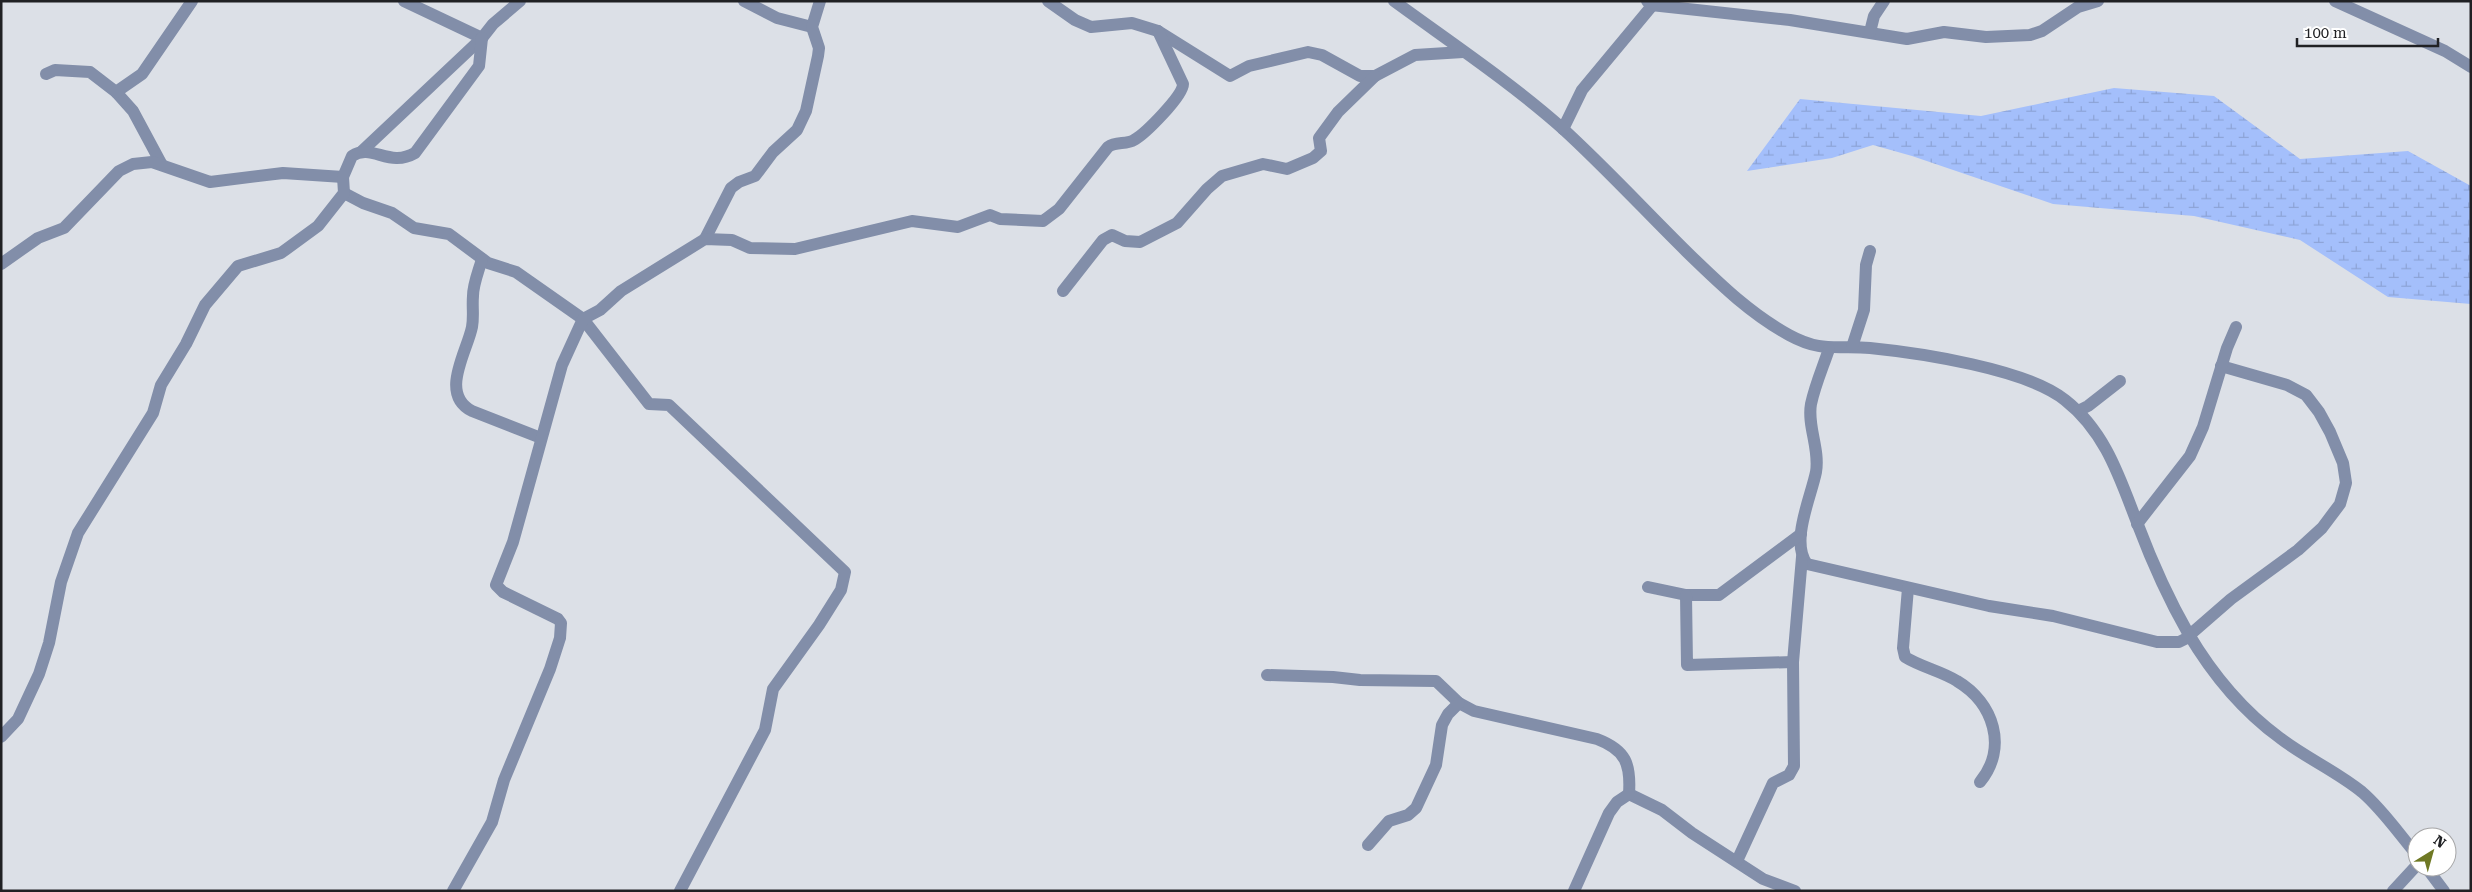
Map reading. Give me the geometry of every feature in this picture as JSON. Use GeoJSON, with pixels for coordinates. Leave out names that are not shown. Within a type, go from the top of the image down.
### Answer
{"type":"FeatureCollection","features":[{"type":"Feature","properties":{"kind":"street"},"geometry":{"type":"LineString","coordinates":[[116,92],[142,74],[192,1]]}},
{"type":"Feature","properties":{"kind":"street"},"geometry":{"type":"LineString","coordinates":[[404,1],[482,38]]}},
{"type":"Feature","properties":{"kind":"street"},"geometry":{"type":"LineString","coordinates":[[1,737],[18,719],[39,674],[49,643],[62,582],[78,533],[154,413],[161,385],[186,344],[205,305],[238,266],[272,257],[318,226],[344,193],[343,177],[348,161],[352,156],[362,151],[482,38],[493,24],[520,1]]}},
{"type":"Feature","properties":{"kind":"street"},"geometry":{"type":"LineString","coordinates":[[744,1],[777,18],[812,27]]}},
{"type":"Feature","properties":{"kind":"street"},"geometry":{"type":"LineString","coordinates":[[453,891],[492,822],[504,780],[550,669],[560,638],[561,623],[558,619],[503,592],[496,584],[513,542],[562,365],[583,319],[600,310],[630,285],[643,280],[673,258],[705,239],[731,188],[739,182],[755,176],[773,152],[790,138],[802,121],[818,56],[819,48],[812,27],[820,1]]}},
{"type":"Feature","properties":{"kind":"street"},"geometry":{"type":"LineString","coordinates":[[1048,1],[1076,20],[1091,27],[1132,23],[1158,31],[1228,76],[1249,66],[1308,52],[1322,55],[1356,75],[1375,76]]}},
{"type":"Feature","properties":{"kind":"street"},"geometry":{"type":"LineString","coordinates":[[1394,1],[1563,129],[1734,298],[1787,334],[1806,344],[1829,349],[1852,347],[1899,352],[1950,361],[2025,379],[2044,386],[2064,398],[2078,411],[2101,439],[2123,483],[2137,524],[2160,579],[2190,636],[2233,695],[2280,738],[2340,775],[2360,791],[2377,806],[2407,843]]}},
{"type":"Feature","properties":{"kind":"street"},"geometry":{"type":"LineString","coordinates":[[1870,32],[1874,16],[1884,1]]}},
{"type":"Feature","properties":{"kind":"street"},"geometry":{"type":"LineString","coordinates":[[1563,129],[1582,90],[1651,3],[1790,20],[1907,39],[1944,32],[1986,36],[2030,35],[2042,31],[2078,7],[2098,1]]}},
{"type":"Feature","properties":{"kind":"street"},"geometry":{"type":"LineString","coordinates":[[2335,1],[2445,51],[2471,67]]}},
{"type":"Feature","properties":{"kind":"street"},"geometry":{"type":"LineString","coordinates":[[705,239],[732,240],[750,248],[795,250],[912,221],[958,227],[990,215],[1000,219],[1043,221],[1059,209],[1108,147],[1114,143],[1136,139],[1180,95],[1183,84],[1158,31]]}},
{"type":"Feature","properties":{"kind":"street"},"geometry":{"type":"LineString","coordinates":[[362,151],[393,159],[401,159],[415,153],[479,66],[482,38]]}},
{"type":"Feature","properties":{"kind":"street"},"geometry":{"type":"LineString","coordinates":[[1062,291],[1108,237],[1112,235],[1125,241],[1140,242],[1177,223],[1207,189],[1222,176],[1263,164],[1287,169],[1313,158],[1321,151],[1319,138],[1338,112],[1375,76],[1415,55],[1463,52]]}},
{"type":"Feature","properties":{"kind":"street"},"geometry":{"type":"LineString","coordinates":[[46,74],[55,70],[87,72],[116,92],[133,111],[162,165]]}},
{"type":"Feature","properties":{"kind":"street"},"geometry":{"type":"LineString","coordinates":[[1,264],[38,238],[64,228],[113,177],[126,167],[146,161],[210,182],[283,174],[343,177]]}},
{"type":"Feature","properties":{"kind":"street"},"geometry":{"type":"LineString","coordinates":[[344,193],[364,203],[392,213],[414,228],[450,234],[488,264],[516,272],[583,319],[649,404],[669,405],[845,572],[840,590],[818,625],[773,688],[766,730],[680,891]]}},
{"type":"Feature","properties":{"kind":"street"},"geometry":{"type":"LineString","coordinates":[[1852,347],[1864,310],[1866,265],[1870,251]]}},
{"type":"Feature","properties":{"kind":"street"},"geometry":{"type":"LineString","coordinates":[[482,258],[472,294],[472,329],[456,380],[458,396],[467,408],[472,411],[541,438]]}},
{"type":"Feature","properties":{"kind":"street"},"geometry":{"type":"LineString","coordinates":[[2137,524],[2190,456],[2202,427],[2221,366],[2236,327]]}},
{"type":"Feature","properties":{"kind":"street"},"geometry":{"type":"LineString","coordinates":[[1738,862],[1773,783],[1789,775],[1794,766],[1793,662],[1802,557],[1801,534],[1817,463],[1810,414],[1811,404],[1829,349]]}},
{"type":"Feature","properties":{"kind":"street"},"geometry":{"type":"LineString","coordinates":[[1802,557],[1808,564],[1908,588],[1989,606],[2053,616],[2157,642],[2179,642],[2190,636],[2231,599],[2292,554],[2322,528],[2340,504],[2346,482],[2342,462],[2330,432],[2319,412],[2306,395],[2287,385],[2221,366]]}},
{"type":"Feature","properties":{"kind":"street"},"geometry":{"type":"LineString","coordinates":[[2078,411],[2088,406],[2120,381]]}},
{"type":"Feature","properties":{"kind":"street"},"geometry":{"type":"LineString","coordinates":[[1648,587],[1686,595],[1719,594],[1801,534]]}},
{"type":"Feature","properties":{"kind":"street"},"geometry":{"type":"LineString","coordinates":[[1908,588],[1903,648],[1905,657],[1960,682],[1977,700],[1992,723],[1995,754],[1988,773],[1980,782]]}},
{"type":"Feature","properties":{"kind":"street"},"geometry":{"type":"LineString","coordinates":[[1686,595],[1687,665],[1793,662]]}},
{"type":"Feature","properties":{"kind":"street"},"geometry":{"type":"LineString","coordinates":[[1267,674],[1360,680],[1433,681],[1439,683],[1459,703],[1474,711],[1541,725],[1606,743],[1624,756],[1628,771],[1629,794]]}},
{"type":"Feature","properties":{"kind":"street"},"geometry":{"type":"LineString","coordinates":[[1368,845],[1388,821],[1408,815],[1416,808],[1436,765],[1442,726],[1448,714],[1459,703]]}},
{"type":"Feature","properties":{"kind":"street"},"geometry":{"type":"LineString","coordinates":[[1629,794],[1662,810],[1692,833],[1738,862],[1774,888],[1795,891]]}},
{"type":"Feature","properties":{"kind":"street"},"geometry":{"type":"LineString","coordinates":[[1574,891],[1609,813],[1617,802],[1629,794]]}},
{"type":"Feature","properties":{"kind":"street"},"geometry":{"type":"LineString","coordinates":[[2393,891],[2407,876]]}},
{"type":"Feature","properties":{"kind":"street"},"geometry":{"type":"LineString","coordinates":[[2434,877],[2444,891]]}},
{"type":"Feature","properties":{"kind":"green space"},"geometry":{"type":"Polygon","coordinates":[[[2114,88],[2214,96],[2300,159],[2408,151],[2471,186],[2471,304],[2388,297],[2300,240],[2194,216],[2053,204],[1912,156],[1873,145],[1832,158],[1747,171],[1800,99],[1981,116],[2114,88]]]}}]}
